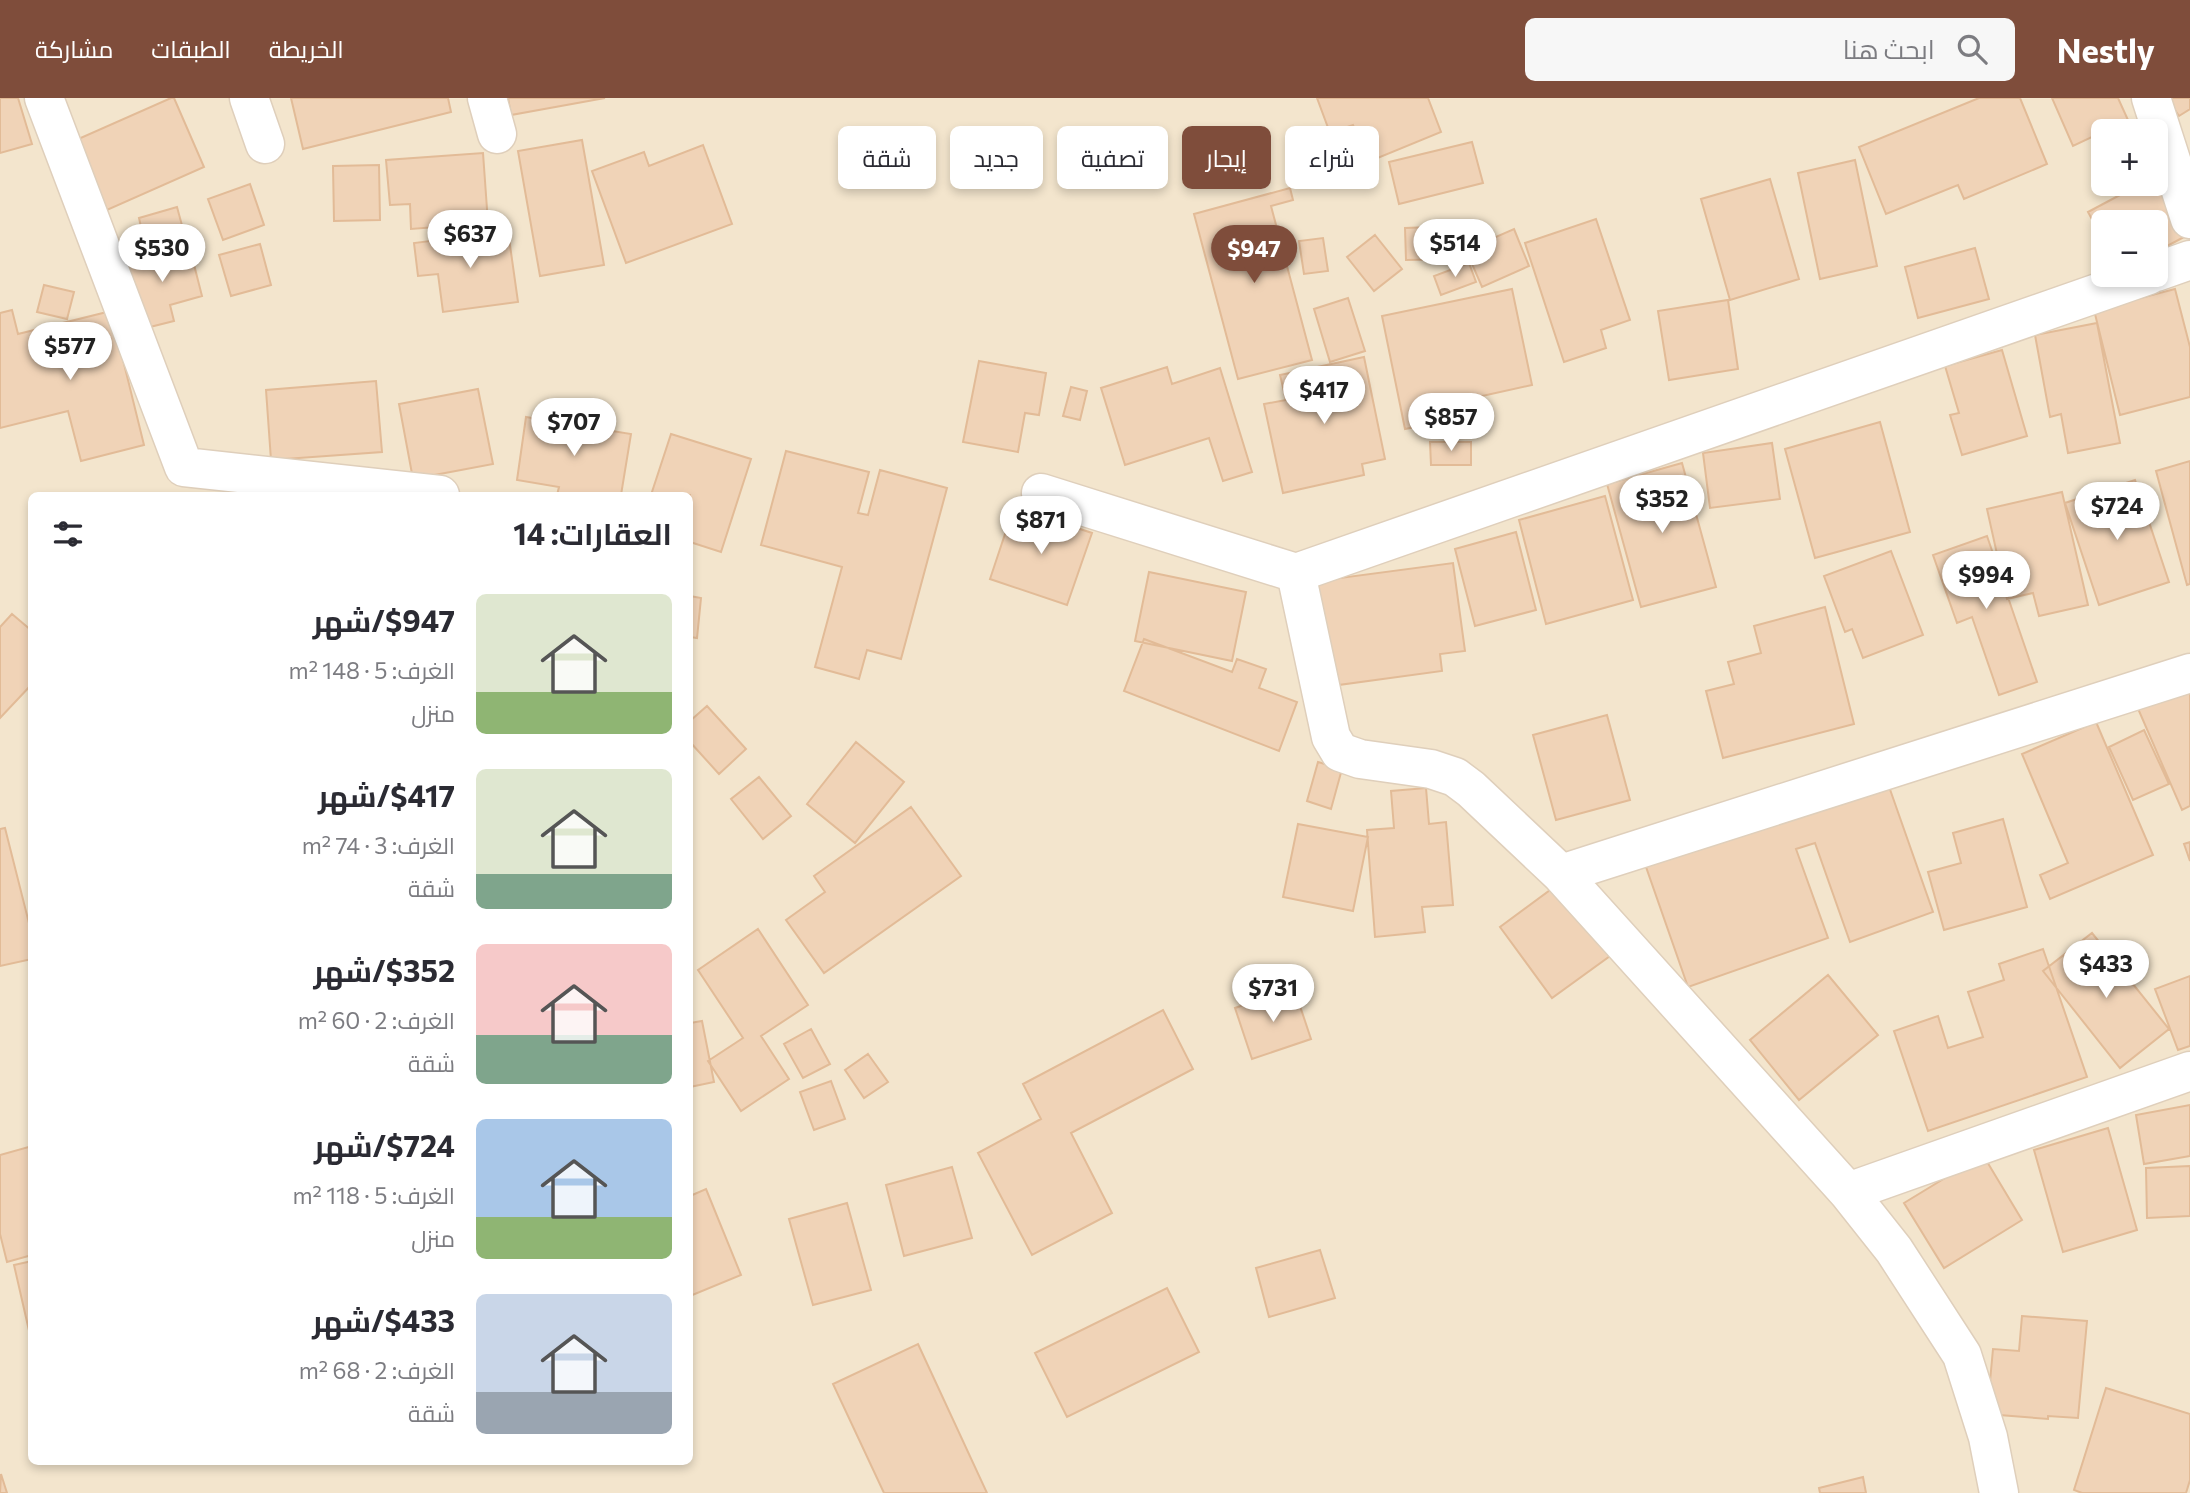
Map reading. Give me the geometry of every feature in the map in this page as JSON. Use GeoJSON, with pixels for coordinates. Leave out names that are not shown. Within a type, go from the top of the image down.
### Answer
{"type":"FeatureCollection","features":[{"type":"Feature","properties":{"kind":"street"},"geometry":{"type":"LineString","coordinates":[[44,98],[184,467],[413,492]]}},
{"type":"Feature","properties":{"kind":"street"},"geometry":{"type":"LineString","coordinates":[[249,98],[265,144]]}},
{"type":"Feature","properties":{"kind":"street"},"geometry":{"type":"LineString","coordinates":[[487,98],[497,134]]}},
{"type":"Feature","properties":{"kind":"street"},"geometry":{"type":"LineString","coordinates":[[2151,98],[2190,219]]}},
{"type":"Feature","properties":{"kind":"street"},"geometry":{"type":"LineString","coordinates":[[2168,268],[2190,260]]}},
{"type":"Feature","properties":{"kind":"street"},"geometry":{"type":"LineString","coordinates":[[1041,493],[1296,573],[2115,287]]}},
{"type":"Feature","properties":{"kind":"street"},"geometry":{"type":"LineString","coordinates":[[1296,573],[1331,737],[1340,752],[1360,759],[1431,769],[1455,777],[1561,874],[1848,1192],[1894,1250],[1962,1355],[1988,1437],[1998,1493]]}},
{"type":"Feature","properties":{"kind":"street"},"geometry":{"type":"LineString","coordinates":[[1561,874],[2190,673]]}},
{"type":"Feature","properties":{"kind":"street"},"geometry":{"type":"LineString","coordinates":[[1848,1192],[2190,1071]]}},
{"type":"Feature","properties":{"kind":"shaded area"},"geometry":{"type":"Polygon","coordinates":[[[0,98],[2190,98],[2190,1493],[0,1493],[0,98]]]}},
{"type":"Feature","properties":{"kind":"building"},"geometry":{"type":"Polygon","coordinates":[[[0,98],[18,98],[32,144],[0,153],[0,98]]]}},
{"type":"Feature","properties":{"kind":"building"},"geometry":{"type":"Polygon","coordinates":[[[174,98],[204,167],[107,210],[76,140],[174,98]]]}},
{"type":"Feature","properties":{"kind":"building"},"geometry":{"type":"Polygon","coordinates":[[[291,98],[448,98],[451,112],[303,149],[291,98]]]}},
{"type":"Feature","properties":{"kind":"building"},"geometry":{"type":"Polygon","coordinates":[[[508,98],[605,98],[511,115],[508,98]]]}},
{"type":"Feature","properties":{"kind":"building"},"geometry":{"type":"Polygon","coordinates":[[[1317,98],[1428,98],[1441,132],[1379,157],[1379,126],[1327,126],[1317,98]]]}},
{"type":"Feature","properties":{"kind":"building"},"geometry":{"type":"Polygon","coordinates":[[[1979,98],[2020,98],[2047,164],[1964,199],[1958,185],[1886,214],[1859,147],[1979,98]]]}},
{"type":"Feature","properties":{"kind":"building"},"geometry":{"type":"Polygon","coordinates":[[[2052,98],[2118,98],[2128,119],[2091,119],[2091,137],[2073,146],[2052,98]]]}},
{"type":"Feature","properties":{"kind":"building"},"geometry":{"type":"Polygon","coordinates":[[[2167,98],[2190,98],[2190,109],[2179,116],[2167,98]]]}},
{"type":"Feature","properties":{"kind":"building"},"geometry":{"type":"Polygon","coordinates":[[[582,140],[604,265],[540,276],[518,151],[582,140]]]}},
{"type":"Feature","properties":{"kind":"building"},"geometry":{"type":"Polygon","coordinates":[[[1472,142],[1483,183],[1399,204],[1389,162],[1472,142]]]}},
{"type":"Feature","properties":{"kind":"building"},"geometry":{"type":"Polygon","coordinates":[[[703,145],[732,224],[626,263],[592,171],[644,152],[649,166],[703,145]]]}},
{"type":"Feature","properties":{"kind":"building"},"geometry":{"type":"Polygon","coordinates":[[[483,153],[488,223],[411,229],[410,204],[390,205],[386,160],[483,153]]]}},
{"type":"Feature","properties":{"kind":"building"},"geometry":{"type":"Polygon","coordinates":[[[1855,160],[1877,266],[1820,279],[1798,173],[1855,160]]]}},
{"type":"Feature","properties":{"kind":"building"},"geometry":{"type":"Polygon","coordinates":[[[379,165],[380,220],[334,221],[333,166],[379,165]]]}},
{"type":"Feature","properties":{"kind":"building"},"geometry":{"type":"Polygon","coordinates":[[[1770,179],[1799,279],[1730,300],[1701,199],[1770,179]]]}},
{"type":"Feature","properties":{"kind":"building"},"geometry":{"type":"Polygon","coordinates":[[[250,184],[264,225],[223,240],[208,199],[250,184]]]}},
{"type":"Feature","properties":{"kind":"building"},"geometry":{"type":"Polygon","coordinates":[[[1290,189],[1293,200],[1271,206],[1312,360],[1238,379],[1194,214],[1290,189]]]}},
{"type":"Feature","properties":{"kind":"building"},"geometry":{"type":"Polygon","coordinates":[[[2118,196],[2163,196],[2184,237],[2168,246],[2168,210],[2092,210],[2118,196]]]}},
{"type":"Feature","properties":{"kind":"building"},"geometry":{"type":"Polygon","coordinates":[[[177,207],[183,229],[144,240],[139,218],[177,207]]]}},
{"type":"Feature","properties":{"kind":"building"},"geometry":{"type":"Polygon","coordinates":[[[1596,219],[1630,320],[1601,330],[1606,348],[1564,362],[1525,243],[1596,219]]]}},
{"type":"Feature","properties":{"kind":"building"},"geometry":{"type":"Polygon","coordinates":[[[1459,226],[1460,259],[1406,260],[1405,228],[1459,226]]]}},
{"type":"Feature","properties":{"kind":"building"},"geometry":{"type":"Polygon","coordinates":[[[1514,229],[1529,266],[1482,287],[1466,250],[1514,229]]]}},
{"type":"Feature","properties":{"kind":"building"},"geometry":{"type":"Polygon","coordinates":[[[508,231],[518,302],[443,312],[438,274],[418,276],[414,243],[508,231]]]}},
{"type":"Feature","properties":{"kind":"building"},"geometry":{"type":"Polygon","coordinates":[[[1375,235],[1402,269],[1374,291],[1347,257],[1375,235]]]}},
{"type":"Feature","properties":{"kind":"building"},"geometry":{"type":"Polygon","coordinates":[[[1323,238],[1328,271],[1304,274],[1299,241],[1323,238]]]}},
{"type":"Feature","properties":{"kind":"building"},"geometry":{"type":"Polygon","coordinates":[[[260,244],[271,285],[231,296],[219,255],[260,244]]]}},
{"type":"Feature","properties":{"kind":"building"},"geometry":{"type":"Polygon","coordinates":[[[189,245],[202,296],[170,305],[174,321],[142,329],[125,261],[189,245]]]}},
{"type":"Feature","properties":{"kind":"building"},"geometry":{"type":"Polygon","coordinates":[[[1975,248],[1989,299],[1918,318],[1905,267],[1975,248]]]}},
{"type":"Feature","properties":{"kind":"building"},"geometry":{"type":"Polygon","coordinates":[[[1469,263],[1476,282],[1441,295],[1434,276],[1469,263]]]}},
{"type":"Feature","properties":{"kind":"building"},"geometry":{"type":"Polygon","coordinates":[[[44,285],[74,292],[67,319],[37,312],[44,285]]]}},
{"type":"Feature","properties":{"kind":"building"},"geometry":{"type":"Polygon","coordinates":[[[1512,289],[1532,385],[1482,396],[1485,413],[1405,429],[1382,316],[1512,289]]]}},
{"type":"Feature","properties":{"kind":"building"},"geometry":{"type":"Polygon","coordinates":[[[2175,289],[2190,347],[2190,397],[2120,415],[2094,310],[2175,289]]]}},
{"type":"Feature","properties":{"kind":"building"},"geometry":{"type":"Polygon","coordinates":[[[1348,298],[1365,351],[1330,362],[1314,309],[1348,298]]]}},
{"type":"Feature","properties":{"kind":"building"},"geometry":{"type":"Polygon","coordinates":[[[1728,300],[1738,369],[1669,380],[1658,311],[1728,300]]]}},
{"type":"Feature","properties":{"kind":"building"},"geometry":{"type":"Polygon","coordinates":[[[12,310],[18,334],[111,311],[144,445],[81,461],[68,411],[0,428],[0,313],[12,310]]]}},
{"type":"Feature","properties":{"kind":"building"},"geometry":{"type":"Polygon","coordinates":[[[2097,323],[2120,443],[2068,453],[2061,414],[2050,417],[2035,335],[2097,323]]]}},
{"type":"Feature","properties":{"kind":"building"},"geometry":{"type":"Polygon","coordinates":[[[2002,350],[2027,436],[1962,455],[1950,415],[1959,413],[1945,366],[2002,350]]]}},
{"type":"Feature","properties":{"kind":"building"},"geometry":{"type":"Polygon","coordinates":[[[1364,357],[1385,459],[1362,464],[1364,475],[1283,493],[1264,404],[1286,400],[1280,375],[1364,357]]]}},
{"type":"Feature","properties":{"kind":"building"},"geometry":{"type":"Polygon","coordinates":[[[979,361],[1046,373],[1039,415],[1025,413],[1018,452],[963,442],[979,361]]]}},
{"type":"Feature","properties":{"kind":"building"},"geometry":{"type":"Polygon","coordinates":[[[1167,367],[1172,384],[1220,368],[1252,472],[1223,481],[1209,438],[1125,465],[1101,388],[1167,367]]]}},
{"type":"Feature","properties":{"kind":"building"},"geometry":{"type":"Polygon","coordinates":[[[376,381],[382,452],[271,460],[266,390],[376,381]]]}},
{"type":"Feature","properties":{"kind":"building"},"geometry":{"type":"Polygon","coordinates":[[[1071,387],[1087,391],[1080,420],[1063,416],[1071,387]]]}},
{"type":"Feature","properties":{"kind":"building"},"geometry":{"type":"Polygon","coordinates":[[[478,389],[493,464],[413,479],[399,404],[478,389]]]}},
{"type":"Feature","properties":{"kind":"building"},"geometry":{"type":"Polygon","coordinates":[[[526,417],[631,434],[621,492],[558,492],[559,487],[517,480],[526,417]]]}},
{"type":"Feature","properties":{"kind":"building"},"geometry":{"type":"Polygon","coordinates":[[[1880,422],[1910,532],[1815,558],[1785,449],[1880,422]]]}},
{"type":"Feature","properties":{"kind":"building"},"geometry":{"type":"Polygon","coordinates":[[[671,434],[751,459],[721,552],[693,543],[693,492],[652,492],[671,434]]]}},
{"type":"Feature","properties":{"kind":"building"},"geometry":{"type":"Polygon","coordinates":[[[1430,442],[1471,442],[1471,465],[1431,465],[1430,442]]]}},
{"type":"Feature","properties":{"kind":"building"},"geometry":{"type":"Polygon","coordinates":[[[1772,443],[1780,499],[1710,508],[1703,453],[1772,443]]]}},
{"type":"Feature","properties":{"kind":"building"},"geometry":{"type":"Polygon","coordinates":[[[786,451],[869,472],[858,513],[868,515],[880,470],[947,488],[901,659],[867,650],[859,679],[815,667],[842,567],[761,545],[786,451]]]}},
{"type":"Feature","properties":{"kind":"building"},"geometry":{"type":"Polygon","coordinates":[[[2190,461],[2190,584],[2187,585],[2156,471],[2190,461]]]}},
{"type":"Feature","properties":{"kind":"building"},"geometry":{"type":"Polygon","coordinates":[[[1682,463],[1716,587],[1641,607],[1607,484],[1682,463]]]}},
{"type":"Feature","properties":{"kind":"building"},"geometry":{"type":"Polygon","coordinates":[[[2135,480],[2169,582],[2099,605],[2065,503],[2135,480]]]}},
{"type":"Feature","properties":{"kind":"building"},"geometry":{"type":"Polygon","coordinates":[[[2062,492],[2088,605],[2039,616],[2033,593],[2007,599],[1987,509],[2062,492]]]}},
{"type":"Feature","properties":{"kind":"building"},"geometry":{"type":"Polygon","coordinates":[[[1605,496],[1633,600],[1546,624],[1519,520],[1605,496]]]}},
{"type":"Feature","properties":{"kind":"building"},"geometry":{"type":"Polygon","coordinates":[[[1014,507],[1092,533],[1067,605],[990,579],[1014,507]]]}},
{"type":"Feature","properties":{"kind":"building"},"geometry":{"type":"Polygon","coordinates":[[[1516,532],[1536,610],[1475,626],[1455,549],[1516,532]]]}},
{"type":"Feature","properties":{"kind":"building"},"geometry":{"type":"Polygon","coordinates":[[[1987,536],[2037,682],[1999,695],[1972,617],[1957,623],[1933,555],[1987,536]]]}},
{"type":"Feature","properties":{"kind":"building"},"geometry":{"type":"Polygon","coordinates":[[[1891,551],[1923,635],[1863,658],[1852,629],[1845,632],[1824,576],[1891,551]]]}},
{"type":"Feature","properties":{"kind":"building"},"geometry":{"type":"Polygon","coordinates":[[[1453,563],[1465,651],[1440,654],[1442,671],[1331,686],[1317,581],[1453,563]]]}},
{"type":"Feature","properties":{"kind":"building"},"geometry":{"type":"Polygon","coordinates":[[[1149,572],[1246,592],[1232,661],[1135,641],[1149,572]]]}},
{"type":"Feature","properties":{"kind":"building"},"geometry":{"type":"Polygon","coordinates":[[[693,597],[701,598],[697,638],[693,637],[693,597]]]}},
{"type":"Feature","properties":{"kind":"building"},"geometry":{"type":"Polygon","coordinates":[[[1825,607],[1854,724],[1723,758],[1706,691],[1734,684],[1728,662],[1761,653],[1754,626],[1825,607]]]}},
{"type":"Feature","properties":{"kind":"building"},"geometry":{"type":"Polygon","coordinates":[[[12,614],[28,628],[28,688],[0,718],[0,627],[12,614]]]}},
{"type":"Feature","properties":{"kind":"building"},"geometry":{"type":"Polygon","coordinates":[[[1144,639],[1232,672],[1237,659],[1266,669],[1259,688],[1297,702],[1279,751],[1124,691],[1144,639]]]}},
{"type":"Feature","properties":{"kind":"building"},"geometry":{"type":"Polygon","coordinates":[[[2190,680],[2190,806],[2182,810],[2136,704],[2190,680]]]}},
{"type":"Feature","properties":{"kind":"building"},"geometry":{"type":"Polygon","coordinates":[[[707,706],[746,749],[719,774],[693,745],[693,718],[707,706]]]}},
{"type":"Feature","properties":{"kind":"building"},"geometry":{"type":"Polygon","coordinates":[[[1607,715],[1630,800],[1556,820],[1533,735],[1607,715]]]}},
{"type":"Feature","properties":{"kind":"building"},"geometry":{"type":"Polygon","coordinates":[[[2096,722],[2153,855],[2050,899],[2040,875],[2068,863],[2022,754],[2096,722]]]}},
{"type":"Feature","properties":{"kind":"building"},"geometry":{"type":"Polygon","coordinates":[[[2144,730],[2169,784],[2133,800],[2109,747],[2144,730]]]}},
{"type":"Feature","properties":{"kind":"building"},"geometry":{"type":"Polygon","coordinates":[[[856,742],[904,782],[855,843],[807,804],[856,742]]]}},
{"type":"Feature","properties":{"kind":"building"},"geometry":{"type":"Polygon","coordinates":[[[1318,762],[1342,769],[1331,809],[1307,801],[1318,762]]]}},
{"type":"Feature","properties":{"kind":"building"},"geometry":{"type":"Polygon","coordinates":[[[759,777],[791,816],[763,839],[731,799],[759,777]]]}},
{"type":"Feature","properties":{"kind":"building"},"geometry":{"type":"Polygon","coordinates":[[[1886,778],[1933,912],[1850,942],[1815,843],[1796,849],[1828,938],[1688,987],[1645,864],[1886,778]]]}},
{"type":"Feature","properties":{"kind":"building"},"geometry":{"type":"Polygon","coordinates":[[[1426,788],[1429,824],[1446,822],[1453,905],[1422,907],[1425,932],[1375,937],[1367,830],[1394,828],[1391,791],[1426,788]]]}},
{"type":"Feature","properties":{"kind":"building"},"geometry":{"type":"Polygon","coordinates":[[[911,807],[961,876],[824,973],[786,920],[825,892],[814,876],[911,807]]]}},
{"type":"Feature","properties":{"kind":"building"},"geometry":{"type":"Polygon","coordinates":[[[2003,819],[2027,907],[1944,930],[1928,872],[1961,863],[1953,833],[2003,819]]]}},
{"type":"Feature","properties":{"kind":"building"},"geometry":{"type":"Polygon","coordinates":[[[1298,824],[1368,837],[1353,911],[1283,897],[1298,824]]]}},
{"type":"Feature","properties":{"kind":"building"},"geometry":{"type":"Polygon","coordinates":[[[5,828],[28,919],[28,960],[0,966],[0,829],[5,828]]]}},
{"type":"Feature","properties":{"kind":"building"},"geometry":{"type":"Polygon","coordinates":[[[2190,842],[2190,861],[2184,844],[2190,842]]]}},
{"type":"Feature","properties":{"kind":"building"},"geometry":{"type":"Polygon","coordinates":[[[1557,885],[1610,956],[1552,998],[1500,927],[1557,885]]]}},
{"type":"Feature","properties":{"kind":"building"},"geometry":{"type":"Polygon","coordinates":[[[758,929],[808,1005],[761,1036],[789,1079],[741,1111],[708,1061],[743,1038],[698,970],[758,929]]]}},
{"type":"Feature","properties":{"kind":"building"},"geometry":{"type":"Polygon","coordinates":[[[2092,933],[2169,1029],[2120,1068],[2043,971],[2092,933]]]}},
{"type":"Feature","properties":{"kind":"building"},"geometry":{"type":"Polygon","coordinates":[[[2043,949],[2087,1077],[1928,1131],[1894,1031],[1938,1016],[1948,1048],[1983,1037],[1968,992],[2004,980],[1999,964],[2043,949]]]}},
{"type":"Feature","properties":{"kind":"building"},"geometry":{"type":"Polygon","coordinates":[[[1828,975],[1878,1035],[1799,1100],[1750,1040],[1828,975]]]}},
{"type":"Feature","properties":{"kind":"building"},"geometry":{"type":"Polygon","coordinates":[[[2190,976],[2190,1046],[2178,1050],[2155,989],[2190,976]]]}},
{"type":"Feature","properties":{"kind":"building"},"geometry":{"type":"Polygon","coordinates":[[[1294,988],[1311,1039],[1252,1059],[1235,1008],[1294,988]]]}},
{"type":"Feature","properties":{"kind":"building"},"geometry":{"type":"Polygon","coordinates":[[[1163,1010],[1193,1069],[1071,1133],[1112,1213],[1032,1255],[978,1153],[1041,1119],[1023,1084],[1163,1010]]]}},
{"type":"Feature","properties":{"kind":"building"},"geometry":{"type":"Polygon","coordinates":[[[702,1021],[714,1082],[693,1086],[693,1022],[702,1021]]]}},
{"type":"Feature","properties":{"kind":"building"},"geometry":{"type":"Polygon","coordinates":[[[811,1029],[830,1064],[803,1078],[784,1044],[811,1029]]]}},
{"type":"Feature","properties":{"kind":"building"},"geometry":{"type":"Polygon","coordinates":[[[868,1054],[888,1082],[864,1098],[845,1070],[868,1054]]]}},
{"type":"Feature","properties":{"kind":"building"},"geometry":{"type":"Polygon","coordinates":[[[831,1081],[845,1119],[814,1130],[800,1092],[831,1081]]]}},
{"type":"Feature","properties":{"kind":"building"},"geometry":{"type":"Polygon","coordinates":[[[2190,1105],[2190,1156],[2144,1164],[2136,1115],[2190,1105]]]}},
{"type":"Feature","properties":{"kind":"building"},"geometry":{"type":"Polygon","coordinates":[[[2108,1128],[2137,1230],[2063,1252],[2034,1150],[2108,1128]]]}},
{"type":"Feature","properties":{"kind":"building"},"geometry":{"type":"Polygon","coordinates":[[[28,1147],[28,1256],[7,1262],[0,1234],[0,1155],[28,1147]]]}},
{"type":"Feature","properties":{"kind":"building"},"geometry":{"type":"Polygon","coordinates":[[[1983,1155],[2022,1220],[1944,1268],[1904,1203],[1983,1155]]]}},
{"type":"Feature","properties":{"kind":"building"},"geometry":{"type":"Polygon","coordinates":[[[2190,1166],[2190,1216],[2147,1218],[2146,1168],[2190,1166]]]}},
{"type":"Feature","properties":{"kind":"building"},"geometry":{"type":"Polygon","coordinates":[[[952,1167],[972,1238],[904,1256],[886,1185],[952,1167]]]}},
{"type":"Feature","properties":{"kind":"building"},"geometry":{"type":"Polygon","coordinates":[[[706,1189],[741,1275],[693,1295],[693,1195],[706,1189]]]}},
{"type":"Feature","properties":{"kind":"building"},"geometry":{"type":"Polygon","coordinates":[[[847,1203],[871,1290],[813,1305],[789,1219],[847,1203]]]}},
{"type":"Feature","properties":{"kind":"building"},"geometry":{"type":"Polygon","coordinates":[[[1320,1250],[1335,1298],[1269,1317],[1256,1268],[1320,1250]]]}},
{"type":"Feature","properties":{"kind":"building"},"geometry":{"type":"Polygon","coordinates":[[[28,1262],[28,1326],[14,1265],[28,1262]]]}},
{"type":"Feature","properties":{"kind":"building"},"geometry":{"type":"Polygon","coordinates":[[[1167,1288],[1199,1352],[1067,1417],[1035,1353],[1167,1288]]]}},
{"type":"Feature","properties":{"kind":"building"},"geometry":{"type":"Polygon","coordinates":[[[2022,1316],[2087,1321],[2078,1418],[2048,1416],[2048,1419],[1987,1414],[1993,1349],[2019,1351],[2022,1316]]]}},
{"type":"Feature","properties":{"kind":"building"},"geometry":{"type":"Polygon","coordinates":[[[918,1344],[987,1493],[884,1493],[833,1384],[918,1344]]]}},
{"type":"Feature","properties":{"kind":"building"},"geometry":{"type":"Polygon","coordinates":[[[2106,1388],[2190,1414],[2190,1480],[2186,1493],[2082,1493],[2074,1490],[2106,1388]]]}},
{"type":"Feature","properties":{"kind":"building"},"geometry":{"type":"Polygon","coordinates":[[[1,1474],[7,1493],[0,1493],[1,1474]]]}},
{"type":"Feature","properties":{"kind":"building"},"geometry":{"type":"Polygon","coordinates":[[[1863,1477],[1866,1493],[1820,1493],[1819,1488],[1863,1477]]]}}]}
